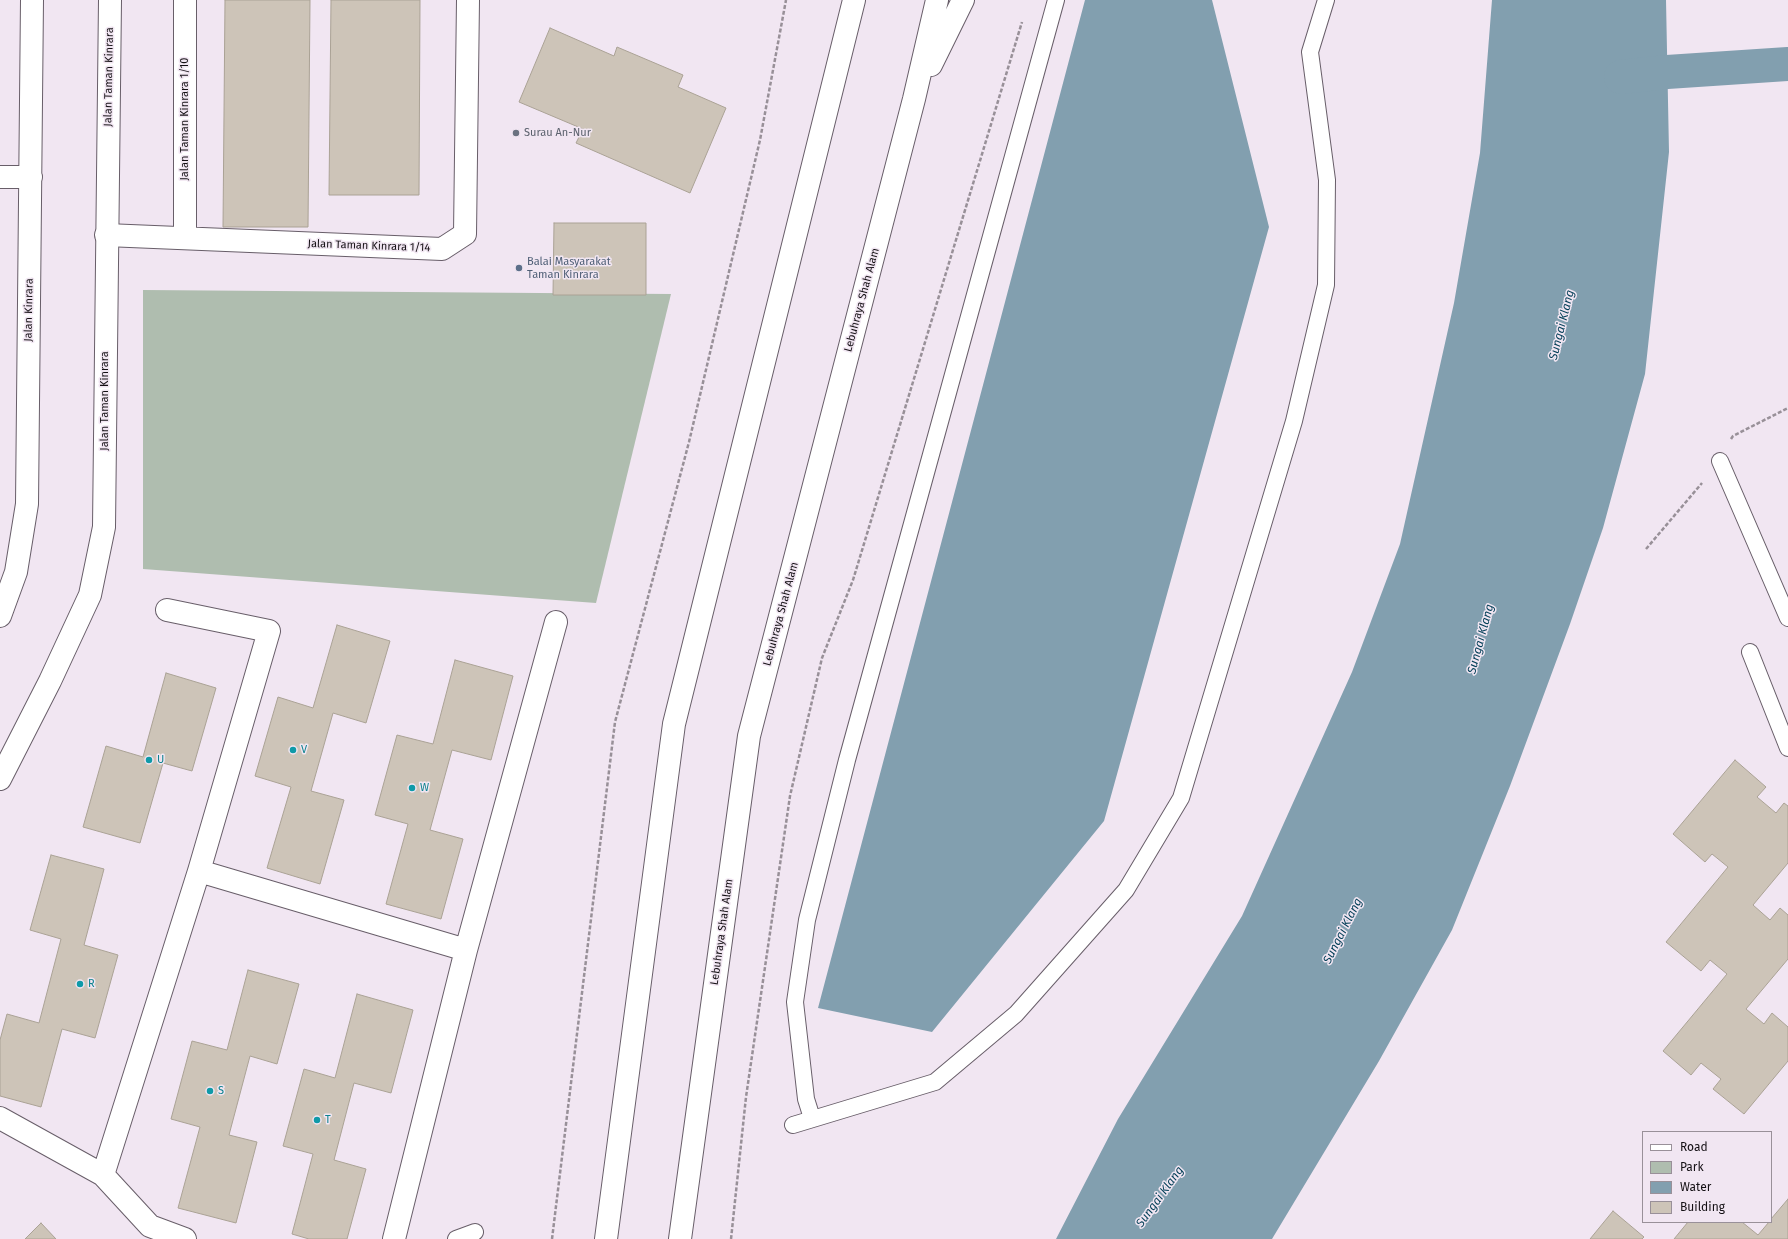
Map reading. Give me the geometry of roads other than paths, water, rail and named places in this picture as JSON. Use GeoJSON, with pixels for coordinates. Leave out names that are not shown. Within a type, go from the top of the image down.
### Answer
{"type":"FeatureCollection","features":[{"type":"Feature","properties":{"kind":"main road","name":"Jalan Kinrara"},"geometry":{"type":"LineString","coordinates":[[0,616],[16,572],[27,504],[32,0]]}},
{"type":"Feature","properties":{"kind":"main road","name":"Jalan Taman Kinrara"},"geometry":{"type":"LineString","coordinates":[[0,779],[50,681],[90,595],[104,527],[106,235],[110,0]]}},
{"type":"Feature","properties":{"kind":"main road","name":"Jalan Taman Kinrara 1/10"},"geometry":{"type":"LineString","coordinates":[[185,0],[185,238]]}},
{"type":"Feature","properties":{"kind":"main road","name":"Jalan Taman Kinrara 1/14"},"geometry":{"type":"LineString","coordinates":[[106,235],[442,249],[465,234],[468,0]]}},
{"type":"Feature","properties":{"kind":"main road"},"geometry":{"type":"LineString","coordinates":[[606,1239],[674,724],[854,0]]}},
{"type":"Feature","properties":{"kind":"main road","name":"Lebuhraya Shah Alam"},"geometry":{"type":"LineString","coordinates":[[680,1239],[749,736],[914,99],[937,0]]}},
{"type":"Feature","properties":{"kind":"main road"},"geometry":{"type":"LineString","coordinates":[[914,99],[963,0]]}},
{"type":"Feature","properties":{"kind":"main road"},"geometry":{"type":"LineString","coordinates":[[0,177],[31,177]]}},
{"type":"Feature","properties":{"kind":"main road"},"geometry":{"type":"LineString","coordinates":[[103,1175],[199,871],[269,631],[167,610]]}},
{"type":"Feature","properties":{"kind":"main road"},"geometry":{"type":"LineString","coordinates":[[394,1239],[466,950],[556,622]]}},
{"type":"Feature","properties":{"kind":"main road"},"geometry":{"type":"LineString","coordinates":[[199,871],[466,950]]}},
{"type":"Feature","properties":{"kind":"main road"},"geometry":{"type":"LineString","coordinates":[[0,1118],[103,1175],[150,1226],[185,1239]]}},
{"type":"Feature","properties":{"kind":"lane"},"geometry":{"type":"LineString","coordinates":[[812,1118],[806,1100],[795,1002],[807,920],[848,760],[1056,0]]}},
{"type":"Feature","properties":{"kind":"lane"},"geometry":{"type":"LineString","coordinates":[[793,1125],[935,1082],[1016,1014],[1126,890],[1181,798],[1294,421],[1326,285],[1328,180],[1310,52],[1326,0]]}},
{"type":"Feature","properties":{"kind":"lane"},"geometry":{"type":"LineString","coordinates":[[1720,461],[1788,618]]}},
{"type":"Feature","properties":{"kind":"lane"},"geometry":{"type":"LineString","coordinates":[[1750,652],[1788,748]]}},
{"type":"Feature","properties":{"kind":"lane"},"geometry":{"type":"LineString","coordinates":[[456,1239],[475,1232]]}},
{"type":"Feature","properties":{"kind":"water"},"geometry":{"type":"Polygon","coordinates":[[[1085,0],[1212,0],[1269,227],[1104,821],[932,1032],[818,1008],[1085,0]]]}},
{"type":"Feature","properties":{"kind":"water","name":"Sungai Klang"},"geometry":{"type":"Polygon","coordinates":[[[1492,0],[1666,0],[1669,152],[1645,374],[1603,528],[1570,624],[1510,786],[1452,930],[1379,1061],[1272,1239],[1056,1239],[1118,1119],[1242,916],[1352,672],[1400,544],[1454,303],[1480,153],[1492,0]]]}},
{"type":"Feature","properties":{"kind":"waterway"},"geometry":{"type":"LineString","coordinates":[[1621,77],[1667,72],[1788,64]]}},
{"type":"Feature","properties":{"kind":"place","name":"Surau An-Nur"},"geometry":{"type":"Point","coordinates":[516,133]}},
{"type":"Feature","properties":{"kind":"place","name":"Balai Masyarakat Taman Kinrara"},"geometry":{"type":"Point","coordinates":[519,268]}},
{"type":"Feature","properties":{"kind":"place","name":"V"},"geometry":{"type":"Point","coordinates":[293,750]}},
{"type":"Feature","properties":{"kind":"place","name":"U"},"geometry":{"type":"Point","coordinates":[149,760]}},
{"type":"Feature","properties":{"kind":"place","name":"W"},"geometry":{"type":"Point","coordinates":[412,788]}},
{"type":"Feature","properties":{"kind":"place","name":"R"},"geometry":{"type":"Point","coordinates":[80,984]}},
{"type":"Feature","properties":{"kind":"place","name":"S"},"geometry":{"type":"Point","coordinates":[210,1091]}},
{"type":"Feature","properties":{"kind":"place","name":"T"},"geometry":{"type":"Point","coordinates":[317,1120]}}]}
